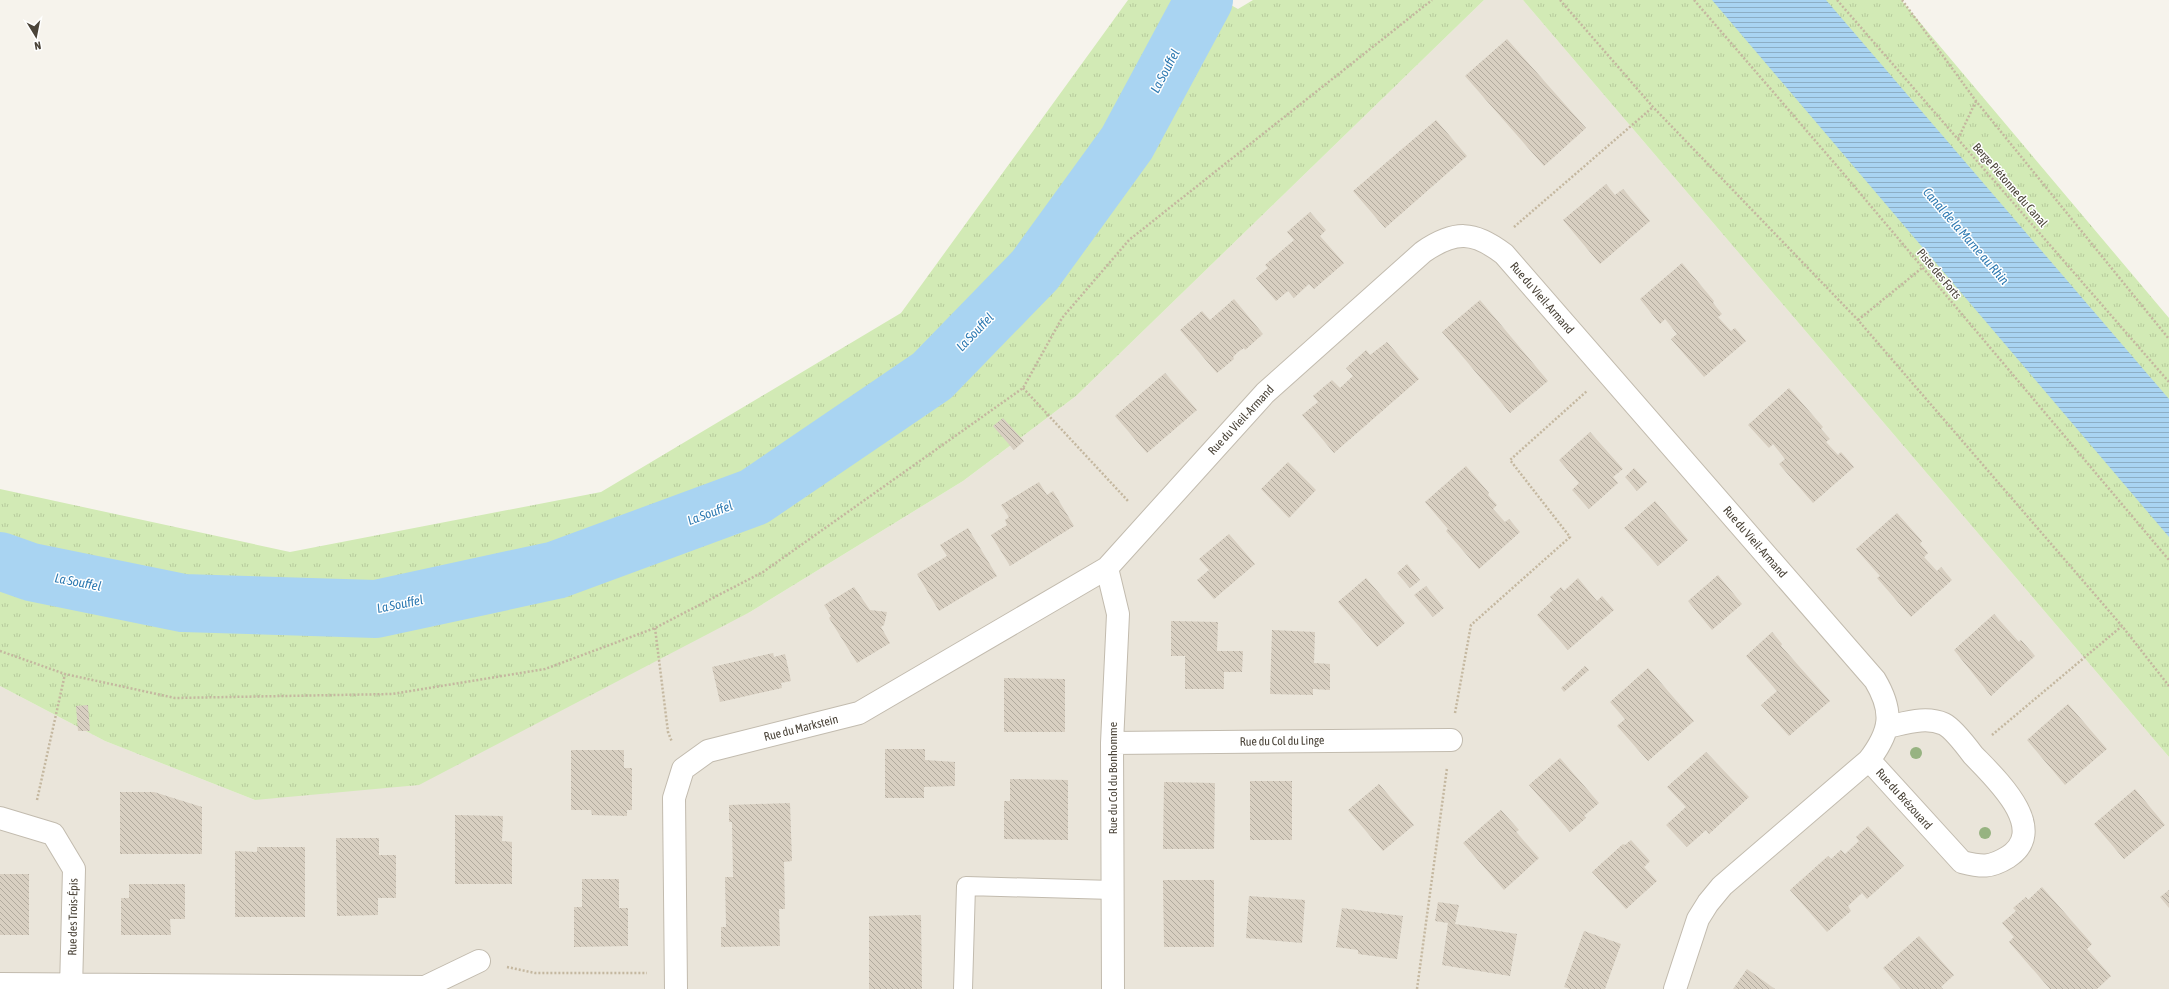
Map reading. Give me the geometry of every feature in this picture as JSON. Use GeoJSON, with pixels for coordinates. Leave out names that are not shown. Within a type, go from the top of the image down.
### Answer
{"type":"FeatureCollection","features":[{"type":"Feature","properties":{"kind":"street","name":"Rue du Vieil-Armand"},"geometry":{"type":"LineString","coordinates":[[1107,568],[1265,393],[1424,252],[1440,240],[1459,236],[1476,237],[1504,254],[1875,680],[1885,700],[1888,711],[1887,727],[1882,743],[1869,760]]}},
{"type":"Feature","properties":{"kind":"street","name":"Rue du Col du Bonhomme"},"geometry":{"type":"LineString","coordinates":[[1107,568],[1118,614],[1112,743],[1114,989]]}},
{"type":"Feature","properties":{"kind":"street","name":"Rue du Markstein"},"geometry":{"type":"LineString","coordinates":[[683,769],[708,751],[859,713],[1107,568]]}},
{"type":"Feature","properties":{"kind":"street","name":"Rue du Brézouard"},"geometry":{"type":"LineString","coordinates":[[1675,989],[1698,919],[1712,897],[1722,886],[1869,760],[1962,862],[1982,867],[1997,864],[2010,855],[2020,844],[2024,826],[2012,797],[1945,724],[1929,720],[1912,721],[1887,727]]}},
{"type":"Feature","properties":{"kind":"street","name":"Rue du Col du Linge"},"geometry":{"type":"LineString","coordinates":[[1112,743],[1451,740]]}},
{"type":"Feature","properties":{"kind":"street"},"geometry":{"type":"LineString","coordinates":[[676,981],[674,798],[683,769]]}},
{"type":"Feature","properties":{"kind":"street","name":"Rue des Trois-Épis"},"geometry":{"type":"LineString","coordinates":[[0,818],[31,826],[53,834],[74,869],[71,987]]}},
{"type":"Feature","properties":{"kind":"street"},"geometry":{"type":"LineString","coordinates":[[0,984],[71,987],[425,987],[479,961]]}},
{"type":"Feature","properties":{"kind":"lane"},"geometry":{"type":"LineString","coordinates":[[963,989],[966,886],[1113,890]]}},
{"type":"Feature","properties":{"kind":"path"},"geometry":{"type":"LineString","coordinates":[[0,651],[65,674],[175,698],[392,694],[545,669],[655,628],[763,572],[1023,388],[1062,318],[1130,240],[1432,0]]}},
{"type":"Feature","properties":{"kind":"path"},"geometry":{"type":"LineString","coordinates":[[1560,0],[1654,107],[1858,320],[2122,626],[2169,686]]}},
{"type":"Feature","properties":{"kind":"path","name":"Piste des Forts"},"geometry":{"type":"LineString","coordinates":[[1694,0],[2169,560]]}},
{"type":"Feature","properties":{"kind":"path","name":"Berge Piétonne du Canal"},"geometry":{"type":"LineString","coordinates":[[1837,0],[2169,382]]}},
{"type":"Feature","properties":{"kind":"path"},"geometry":{"type":"LineString","coordinates":[[1902,0],[1976,101],[2169,339]]}},
{"type":"Feature","properties":{"kind":"path"},"geometry":{"type":"LineString","coordinates":[[1958,139],[1976,101]]}},
{"type":"Feature","properties":{"kind":"path"},"geometry":{"type":"LineString","coordinates":[[1493,246],[1654,107]]}},
{"type":"Feature","properties":{"kind":"path"},"geometry":{"type":"LineString","coordinates":[[1858,320],[1922,268]]}},
{"type":"Feature","properties":{"kind":"path"},"geometry":{"type":"LineString","coordinates":[[1417,989],[1451,740],[1471,625],[1570,537],[1510,460],[1608,373]]}},
{"type":"Feature","properties":{"kind":"path"},"geometry":{"type":"LineString","coordinates":[[1023,388],[1148,523]]}},
{"type":"Feature","properties":{"kind":"path"},"geometry":{"type":"LineString","coordinates":[[1972,753],[2122,626]]}},
{"type":"Feature","properties":{"kind":"path"},"geometry":{"type":"LineString","coordinates":[[655,628],[668,732],[683,769]]}},
{"type":"Feature","properties":{"kind":"path"},"geometry":{"type":"LineString","coordinates":[[31,826],[65,674]]}},
{"type":"Feature","properties":{"kind":"path"},"geometry":{"type":"LineString","coordinates":[[479,961],[535,973],[676,981]]}},
{"type":"Feature","properties":{"kind":"shaded area"},"geometry":{"type":"Polygon","coordinates":[[[1484,0],[1523,0],[2169,757],[2169,989],[0,989],[0,686],[105,741],[255,800],[750,612],[963,481],[1076,396],[1484,0]]]}},
{"type":"Feature","properties":{"kind":"green space"},"geometry":{"type":"Polygon","coordinates":[[[1128,0],[1222,0],[1238,9],[1253,0],[1484,0],[1076,396],[963,481],[750,612],[419,785],[255,800],[105,741],[0,686],[0,489],[290,552],[601,492],[901,313],[1128,0]]]}},
{"type":"Feature","properties":{"kind":"green space"},"geometry":{"type":"Polygon","coordinates":[[[1523,0],[1901,0],[2169,318],[2169,757],[1523,0]]]}},
{"type":"Feature","properties":{"kind":"water","name":"Canal de la Marne au Rhin"},"geometry":{"type":"Polygon","coordinates":[[[1712,0],[1826,0],[2169,399],[2169,537],[1712,0]]]}},
{"type":"Feature","properties":{"kind":"building"},"geometry":{"type":"Polygon","coordinates":[[[1507,39],[1586,128],[1544,166],[1465,76],[1507,39]]]}},
{"type":"Feature","properties":{"kind":"building"},"geometry":{"type":"Polygon","coordinates":[[[1436,120],[1467,156],[1385,228],[1353,191],[1436,120]]]}},
{"type":"Feature","properties":{"kind":"building"},"geometry":{"type":"Polygon","coordinates":[[[1606,184],[1615,195],[1623,189],[1650,221],[1600,264],[1563,220],[1606,184]]]}},
{"type":"Feature","properties":{"kind":"building"},"geometry":{"type":"Polygon","coordinates":[[[1310,212],[1326,230],[1320,236],[1344,263],[1314,289],[1309,284],[1294,298],[1288,291],[1276,301],[1256,278],[1268,268],[1265,265],[1294,240],[1287,232],[1310,212]]]}},
{"type":"Feature","properties":{"kind":"building"},"geometry":{"type":"Polygon","coordinates":[[[1682,263],[1714,301],[1713,303],[1722,314],[1718,317],[1731,331],[1735,328],[1746,341],[1704,377],[1671,339],[1677,334],[1665,319],[1660,324],[1640,299],[1682,263]]]}},
{"type":"Feature","properties":{"kind":"building"},"geometry":{"type":"Polygon","coordinates":[[[1234,299],[1263,334],[1245,350],[1244,348],[1238,352],[1233,357],[1234,359],[1217,373],[1180,330],[1202,311],[1210,320],[1234,299]]]}},
{"type":"Feature","properties":{"kind":"building"},"geometry":{"type":"Polygon","coordinates":[[[1480,300],[1548,381],[1510,413],[1442,332],[1480,300]]]}},
{"type":"Feature","properties":{"kind":"building"},"geometry":{"type":"Polygon","coordinates":[[[1387,342],[1419,379],[1334,453],[1302,415],[1318,402],[1313,396],[1332,380],[1340,388],[1353,376],[1346,368],[1366,350],[1370,355],[1387,342]]]}},
{"type":"Feature","properties":{"kind":"building"},"geometry":{"type":"Polygon","coordinates":[[[1165,373],[1197,410],[1147,453],[1115,416],[1165,373]]]}},
{"type":"Feature","properties":{"kind":"building"},"geometry":{"type":"Polygon","coordinates":[[[1789,388],[1823,427],[1821,429],[1830,439],[1826,442],[1838,455],[1841,452],[1854,467],[1813,503],[1779,464],[1785,459],[1773,444],[1769,448],[1748,425],[1789,388]]]}},
{"type":"Feature","properties":{"kind":"building"},"geometry":{"type":"Polygon","coordinates":[[[1003,418],[1024,441],[1014,450],[993,426],[1003,418]]]}},
{"type":"Feature","properties":{"kind":"building"},"geometry":{"type":"Polygon","coordinates":[[[1590,432],[1623,469],[1613,477],[1618,483],[1589,509],[1572,490],[1579,483],[1559,460],[1590,432]]]}},
{"type":"Feature","properties":{"kind":"building"},"geometry":{"type":"Polygon","coordinates":[[[1288,462],[1316,490],[1289,518],[1261,489],[1288,462]]]}},
{"type":"Feature","properties":{"kind":"building"},"geometry":{"type":"Polygon","coordinates":[[[1466,466],[1489,493],[1488,495],[1497,505],[1493,509],[1505,522],[1509,519],[1520,532],[1479,569],[1446,531],[1448,529],[1425,502],[1466,466]]]}},
{"type":"Feature","properties":{"kind":"building"},"geometry":{"type":"Polygon","coordinates":[[[1634,468],[1647,482],[1637,491],[1625,477],[1634,468]]]}},
{"type":"Feature","properties":{"kind":"building"},"geometry":{"type":"Polygon","coordinates":[[[1039,482],[1047,495],[1053,491],[1074,526],[1010,566],[991,535],[1007,525],[1005,520],[1009,517],[1001,505],[1039,482]]]}},
{"type":"Feature","properties":{"kind":"building"},"geometry":{"type":"Polygon","coordinates":[[[1655,501],[1688,540],[1658,566],[1624,528],[1655,501]]]}},
{"type":"Feature","properties":{"kind":"building"},"geometry":{"type":"Polygon","coordinates":[[[1897,513],[1922,541],[1920,544],[1928,553],[1924,557],[1937,571],[1941,567],[1952,580],[1911,617],[1877,578],[1880,576],[1856,549],[1897,513]]]}},
{"type":"Feature","properties":{"kind":"building"},"geometry":{"type":"Polygon","coordinates":[[[968,528],[997,576],[939,611],[917,574],[947,556],[940,545],[968,528]]]}},
{"type":"Feature","properties":{"kind":"building"},"geometry":{"type":"Polygon","coordinates":[[[1229,534],[1255,564],[1214,599],[1197,580],[1209,570],[1199,559],[1229,534]]]}},
{"type":"Feature","properties":{"kind":"building"},"geometry":{"type":"Polygon","coordinates":[[[1407,564],[1420,580],[1410,588],[1397,573],[1407,564]]]}},
{"type":"Feature","properties":{"kind":"building"},"geometry":{"type":"Polygon","coordinates":[[[1718,575],[1742,604],[1712,630],[1688,601],[1718,575]]]}},
{"type":"Feature","properties":{"kind":"building"},"geometry":{"type":"Polygon","coordinates":[[[1366,578],[1405,623],[1377,647],[1338,602],[1366,578]]]}},
{"type":"Feature","properties":{"kind":"building"},"geometry":{"type":"Polygon","coordinates":[[[1578,578],[1597,601],[1602,596],[1614,610],[1568,650],[1537,615],[1553,600],[1550,597],[1561,587],[1564,591],[1578,578]]]}},
{"type":"Feature","properties":{"kind":"building"},"geometry":{"type":"Polygon","coordinates":[[[1426,586],[1444,608],[1433,617],[1414,595],[1426,586]]]}},
{"type":"Feature","properties":{"kind":"building"},"geometry":{"type":"Polygon","coordinates":[[[854,587],[870,610],[887,612],[884,625],[881,627],[890,643],[857,663],[829,618],[831,616],[824,605],[854,587]]]}},
{"type":"Feature","properties":{"kind":"building"},"geometry":{"type":"Polygon","coordinates":[[[1994,614],[2019,642],[2021,640],[2035,656],[1991,696],[1954,650],[1994,614]]]}},
{"type":"Feature","properties":{"kind":"building"},"geometry":{"type":"Polygon","coordinates":[[[1171,621],[1218,622],[1217,651],[1243,651],[1242,672],[1224,672],[1224,689],[1185,689],[1185,656],[1171,656],[1171,621]]]}},
{"type":"Feature","properties":{"kind":"building"},"geometry":{"type":"Polygon","coordinates":[[[1272,630],[1315,632],[1314,663],[1330,664],[1330,690],[1313,689],[1313,695],[1270,694],[1272,630]]]}},
{"type":"Feature","properties":{"kind":"building"},"geometry":{"type":"Polygon","coordinates":[[[1772,632],[1782,644],[1781,646],[1830,701],[1789,736],[1761,705],[1777,691],[1746,656],[1772,632]]]}},
{"type":"Feature","properties":{"kind":"building"},"geometry":{"type":"Polygon","coordinates":[[[773,653],[774,657],[785,654],[791,681],[781,683],[782,688],[720,702],[712,667],[773,653]]]}},
{"type":"Feature","properties":{"kind":"building"},"geometry":{"type":"Polygon","coordinates":[[[1585,666],[1589,670],[1564,692],[1561,688],[1585,666]]]}},
{"type":"Feature","properties":{"kind":"building"},"geometry":{"type":"Polygon","coordinates":[[[1648,668],[1694,721],[1648,761],[1617,726],[1625,719],[1610,702],[1648,668]]]}},
{"type":"Feature","properties":{"kind":"building"},"geometry":{"type":"Polygon","coordinates":[[[1004,678],[1065,679],[1065,732],[1004,732],[1004,678]]]}},
{"type":"Feature","properties":{"kind":"building"},"geometry":{"type":"Polygon","coordinates":[[[2068,704],[2107,749],[2065,785],[2027,740],[2068,704]]]}},
{"type":"Feature","properties":{"kind":"building"},"geometry":{"type":"Polygon","coordinates":[[[88,705],[90,731],[78,731],[76,706],[88,705]]]}},
{"type":"Feature","properties":{"kind":"building"},"geometry":{"type":"Polygon","coordinates":[[[885,749],[925,749],[925,760],[955,762],[955,786],[924,787],[924,798],[885,798],[885,749]]]}},
{"type":"Feature","properties":{"kind":"building"},"geometry":{"type":"Polygon","coordinates":[[[571,750],[624,750],[624,768],[632,768],[632,810],[627,810],[627,816],[592,815],[591,810],[571,810],[571,750]]]}},
{"type":"Feature","properties":{"kind":"building"},"geometry":{"type":"Polygon","coordinates":[[[1706,752],[1749,797],[1709,834],[1706,830],[1687,847],[1666,825],[1686,807],[1667,787],[1706,752]]]}},
{"type":"Feature","properties":{"kind":"building"},"geometry":{"type":"Polygon","coordinates":[[[1560,758],[1599,803],[1584,816],[1586,818],[1570,832],[1529,785],[1560,758]]]}},
{"type":"Feature","properties":{"kind":"building"},"geometry":{"type":"Polygon","coordinates":[[[1010,779],[1068,780],[1068,840],[1004,839],[1004,801],[1010,801],[1010,779]]]}},
{"type":"Feature","properties":{"kind":"building"},"geometry":{"type":"Polygon","coordinates":[[[1250,781],[1292,781],[1292,840],[1250,840],[1250,781]]]}},
{"type":"Feature","properties":{"kind":"building"},"geometry":{"type":"Polygon","coordinates":[[[1164,782],[1215,783],[1214,849],[1163,849],[1164,782]]]}},
{"type":"Feature","properties":{"kind":"building"},"geometry":{"type":"Polygon","coordinates":[[[1379,784],[1414,825],[1383,851],[1348,810],[1379,784]]]}},
{"type":"Feature","properties":{"kind":"building"},"geometry":{"type":"Polygon","coordinates":[[[2135,789],[2165,825],[2124,859],[2094,824],[2135,789]]]}},
{"type":"Feature","properties":{"kind":"building"},"geometry":{"type":"Polygon","coordinates":[[[120,792],[154,792],[202,807],[202,854],[120,854],[120,792]]]}},
{"type":"Feature","properties":{"kind":"building"},"geometry":{"type":"Polygon","coordinates":[[[790,803],[792,861],[784,862],[785,909],[779,909],[780,946],[721,947],[721,927],[726,927],[725,877],[733,877],[732,822],[729,822],[729,805],[790,803]]]}},
{"type":"Feature","properties":{"kind":"building"},"geometry":{"type":"Polygon","coordinates":[[[1501,810],[1519,830],[1516,832],[1539,858],[1504,890],[1463,843],[1501,810]]]}},
{"type":"Feature","properties":{"kind":"building"},"geometry":{"type":"Polygon","coordinates":[[[455,815],[503,816],[502,841],[512,842],[512,884],[455,884],[455,815]]]}},
{"type":"Feature","properties":{"kind":"building"},"geometry":{"type":"Polygon","coordinates":[[[1868,826],[1904,866],[1867,899],[1862,893],[1848,906],[1851,911],[1827,932],[1790,890],[1828,856],[1831,859],[1841,850],[1845,854],[1859,841],[1856,837],[1868,826]]]}},
{"type":"Feature","properties":{"kind":"building"},"geometry":{"type":"Polygon","coordinates":[[[336,838],[379,838],[379,855],[396,855],[396,898],[378,898],[378,915],[337,916],[336,838]]]}},
{"type":"Feature","properties":{"kind":"building"},"geometry":{"type":"Polygon","coordinates":[[[1631,840],[1650,861],[1644,867],[1657,881],[1626,909],[1592,872],[1623,844],[1625,845],[1631,840]]]}},
{"type":"Feature","properties":{"kind":"building"},"geometry":{"type":"Polygon","coordinates":[[[257,847],[305,847],[305,917],[235,917],[235,851],[257,852],[257,847]]]}},
{"type":"Feature","properties":{"kind":"building"},"geometry":{"type":"Polygon","coordinates":[[[0,874],[29,874],[29,935],[0,935],[0,874]]]}},
{"type":"Feature","properties":{"kind":"building"},"geometry":{"type":"Polygon","coordinates":[[[582,879],[619,879],[619,908],[628,908],[628,946],[574,947],[574,907],[582,907],[582,879]]]}},
{"type":"Feature","properties":{"kind":"building"},"geometry":{"type":"Polygon","coordinates":[[[1163,880],[1214,880],[1214,947],[1164,947],[1163,880]]]}},
{"type":"Feature","properties":{"kind":"building"},"geometry":{"type":"Polygon","coordinates":[[[129,884],[185,884],[185,919],[170,919],[171,935],[121,935],[121,898],[129,898],[129,884]]]}},
{"type":"Feature","properties":{"kind":"building"},"geometry":{"type":"Polygon","coordinates":[[[2042,887],[2092,944],[2087,949],[2111,976],[2097,989],[2050,989],[2009,942],[2014,937],[2002,923],[2016,911],[2013,908],[2026,897],[2028,900],[2042,887]]]}},
{"type":"Feature","properties":{"kind":"building"},"geometry":{"type":"Polygon","coordinates":[[[2169,890],[2169,908],[2160,897],[2169,890]]]}},
{"type":"Feature","properties":{"kind":"building"},"geometry":{"type":"Polygon","coordinates":[[[1249,896],[1305,900],[1302,943],[1246,938],[1249,896]]]}},
{"type":"Feature","properties":{"kind":"building"},"geometry":{"type":"Polygon","coordinates":[[[1438,902],[1459,905],[1455,924],[1517,934],[1510,976],[1442,965],[1448,923],[1435,921],[1438,902]]]}},
{"type":"Feature","properties":{"kind":"building"},"geometry":{"type":"Polygon","coordinates":[[[1342,908],[1403,916],[1397,959],[1358,954],[1358,950],[1336,947],[1342,908]]]}},
{"type":"Feature","properties":{"kind":"building"},"geometry":{"type":"Polygon","coordinates":[[[921,915],[922,989],[869,989],[869,916],[921,915]]]}},
{"type":"Feature","properties":{"kind":"building"},"geometry":{"type":"Polygon","coordinates":[[[1584,931],[1621,944],[1605,989],[1570,989],[1564,987],[1584,931]]]}},
{"type":"Feature","properties":{"kind":"building"},"geometry":{"type":"Polygon","coordinates":[[[1919,936],[1954,975],[1941,987],[1943,989],[1901,989],[1883,968],[1919,936]]]}},
{"type":"Feature","properties":{"kind":"building"},"geometry":{"type":"Polygon","coordinates":[[[1747,969],[1775,989],[1733,989],[1747,969]]]}},
{"type":"Feature","properties":{"kind":"waterway","name":"La Souffel"},"geometry":{"type":"LineString","coordinates":[[0,561],[31,572],[183,603],[376,609],[556,570],[754,497],[932,376],[1035,270],[1127,143],[1204,0]]}}]}
